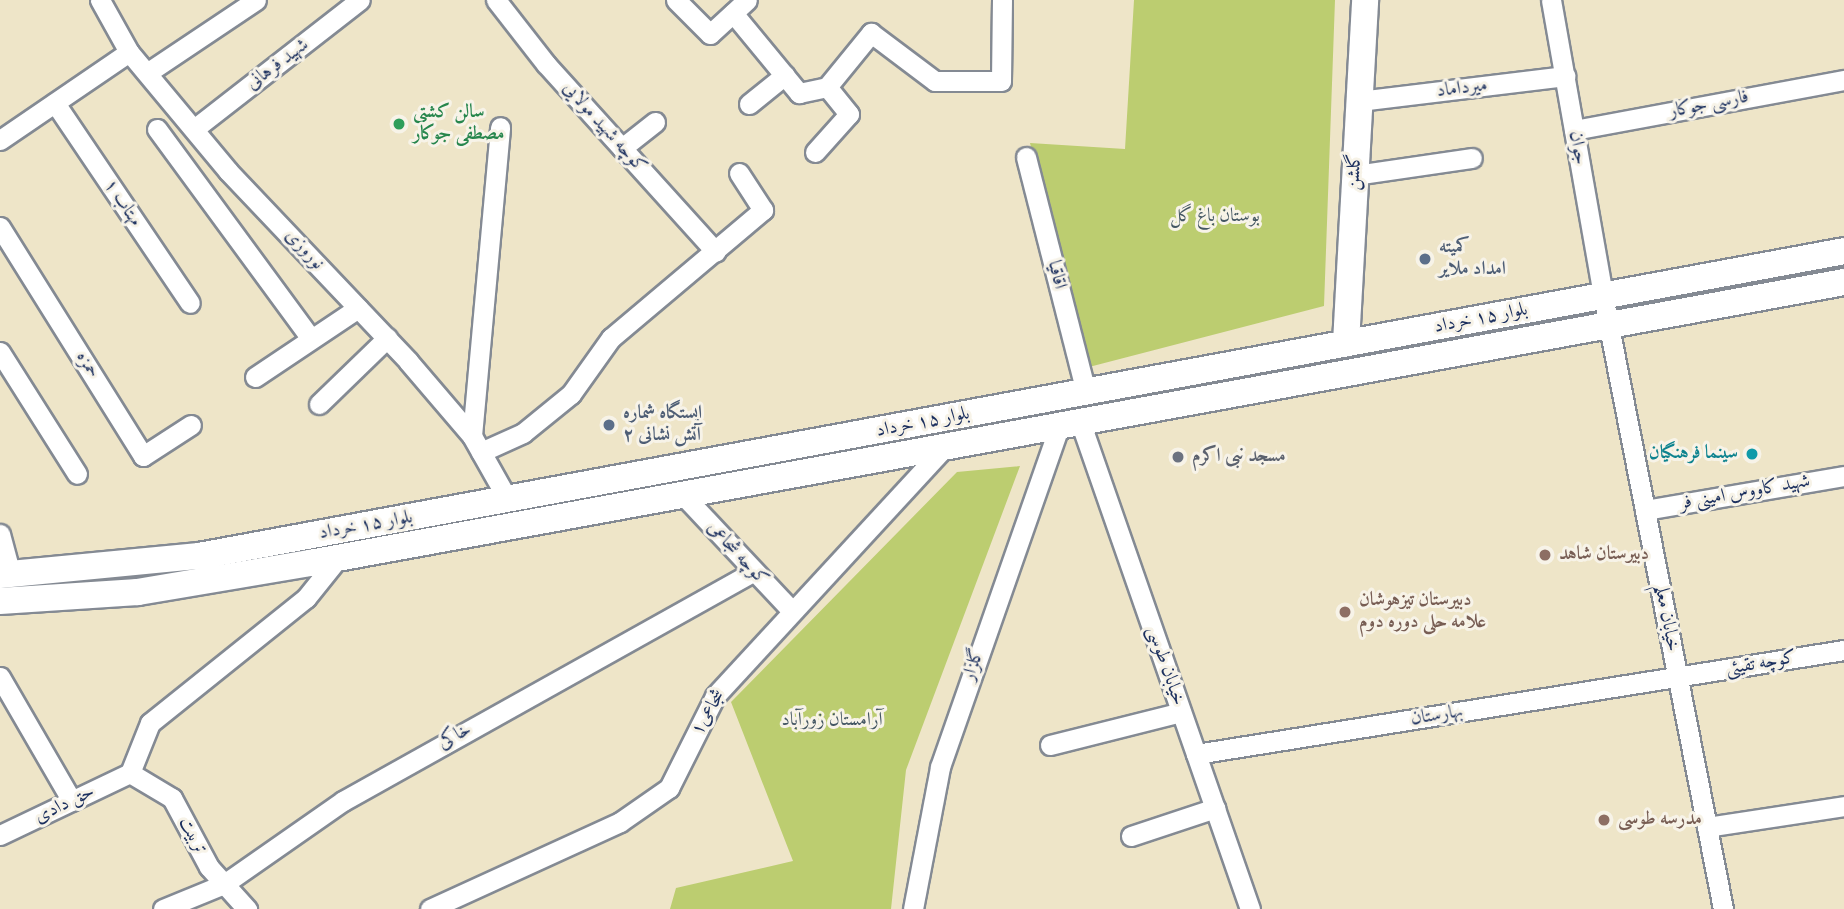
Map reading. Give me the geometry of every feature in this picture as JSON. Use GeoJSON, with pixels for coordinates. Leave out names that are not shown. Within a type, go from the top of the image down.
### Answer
{"type":"FeatureCollection","features":[{"type":"Feature","properties":{"kind":"main road","name":"گلشن"},"geometry":{"type":"LineString","coordinates":[[1346,343],[1365,0]]}},
{"type":"Feature","properties":{"kind":"main road","name":"بلوار ۱۵ خرداد"},"geometry":{"type":"LineString","coordinates":[[6,575],[199,556],[1844,251]]}},
{"type":"Feature","properties":{"kind":"main road","name":"بلوار ۱۵ خرداد"},"geometry":{"type":"LineString","coordinates":[[0,601],[138,592],[338,558],[1070,426],[1844,282]]}},
{"type":"Feature","properties":{"kind":"main road"},"geometry":{"type":"LineString","coordinates":[[615,480],[621,506]]}},
{"type":"Feature","properties":{"kind":"street","name":"نوروزی"},"geometry":{"type":"LineString","coordinates":[[100,0],[129,52],[194,129],[387,338],[476,444],[508,500]]}},
{"type":"Feature","properties":{"kind":"street"},"geometry":{"type":"LineString","coordinates":[[148,73],[256,0]]}},
{"type":"Feature","properties":{"kind":"street","name":"شهید فرهانی"},"geometry":{"type":"LineString","coordinates":[[194,129],[360,0]]}},
{"type":"Feature","properties":{"kind":"street"},"geometry":{"type":"LineString","coordinates":[[676,0],[710,34],[740,6],[799,93],[827,87],[871,33],[935,81],[1001,81],[1002,0]]}},
{"type":"Feature","properties":{"kind":"street","name":"جوان"},"geometry":{"type":"LineString","coordinates":[[1554,0],[1574,130],[1610,327]]}},
{"type":"Feature","properties":{"kind":"street","name":"کوچه شهید مولایی"},"geometry":{"type":"LineString","coordinates":[[503,2],[546,64],[716,252]]}},
{"type":"Feature","properties":{"kind":"street"},"geometry":{"type":"LineString","coordinates":[[0,140],[129,52]]}},
{"type":"Feature","properties":{"kind":"street"},"geometry":{"type":"LineString","coordinates":[[749,104],[785,75]]}},
{"type":"Feature","properties":{"kind":"street","name":"میرداماد"},"geometry":{"type":"LineString","coordinates":[[1359,101],[1565,76]]}},
{"type":"Feature","properties":{"kind":"street","name":"فارسی جوکار"},"geometry":{"type":"LineString","coordinates":[[1574,130],[1844,80]]}},
{"type":"Feature","properties":{"kind":"street"},"geometry":{"type":"LineString","coordinates":[[815,152],[849,114],[827,87]]}},
{"type":"Feature","properties":{"kind":"street","name":"مهتاب ۱"},"geometry":{"type":"LineString","coordinates":[[55,103],[190,303]]}},
{"type":"Feature","properties":{"kind":"street"},"geometry":{"type":"LineString","coordinates":[[622,148],[656,122]]}},
{"type":"Feature","properties":{"kind":"street"},"geometry":{"type":"LineString","coordinates":[[500,127],[476,444],[523,433],[571,394],[611,338],[763,210],[739,173]]}},
{"type":"Feature","properties":{"kind":"street"},"geometry":{"type":"LineString","coordinates":[[156,129],[311,339]]}},
{"type":"Feature","properties":{"kind":"street","name":"اقاقیا"},"geometry":{"type":"LineString","coordinates":[[1026,157],[1086,392]]}},
{"type":"Feature","properties":{"kind":"street"},"geometry":{"type":"LineString","coordinates":[[1355,175],[1472,158]]}},
{"type":"Feature","properties":{"kind":"street","name":"حمزه"},"geometry":{"type":"LineString","coordinates":[[0,227],[143,456],[191,425]]}},
{"type":"Feature","properties":{"kind":"street"},"geometry":{"type":"LineString","coordinates":[[256,377],[358,308]]}},
{"type":"Feature","properties":{"kind":"street","name":"خیابان معلم"},"geometry":{"type":"LineString","coordinates":[[1610,327],[1723,909]]}},
{"type":"Feature","properties":{"kind":"street"},"geometry":{"type":"LineString","coordinates":[[319,404],[387,338]]}},
{"type":"Feature","properties":{"kind":"street"},"geometry":{"type":"LineString","coordinates":[[0,352],[76,474]]}},
{"type":"Feature","properties":{"kind":"street","name":"خیابان طوسی"},"geometry":{"type":"LineString","coordinates":[[1070,426],[1181,712],[1250,909]]}},
{"type":"Feature","properties":{"kind":"street","name":"گلزار"},"geometry":{"type":"LineString","coordinates":[[913,909],[940,767],[1070,426]]}},
{"type":"Feature","properties":{"kind":"street","name":"شجاعی۱"},"geometry":{"type":"LineString","coordinates":[[430,909],[620,822],[669,788],[715,696],[944,448]]}},
{"type":"Feature","properties":{"kind":"street","name":"شهید کاووس امینی فر"},"geometry":{"type":"LineString","coordinates":[[1645,510],[1844,476]]}},
{"type":"Feature","properties":{"kind":"street","name":"کوچه شجاعی"},"geometry":{"type":"LineString","coordinates":[[683,495],[752,572],[792,611]]}},
{"type":"Feature","properties":{"kind":"street"},"geometry":{"type":"LineString","coordinates":[[0,534],[6,575]]}},
{"type":"Feature","properties":{"kind":"street"},"geometry":{"type":"LineString","coordinates":[[130,773],[150,723],[306,598],[338,558]]}},
{"type":"Feature","properties":{"kind":"street","name":"خاکی"},"geometry":{"type":"LineString","coordinates":[[163,909],[224,884],[344,801],[752,572]]}},
{"type":"Feature","properties":{"kind":"street","name":"کوچه تقیئی"},"geometry":{"type":"LineString","coordinates":[[1678,678],[1844,650]]}},
{"type":"Feature","properties":{"kind":"street","name":"بهارستان"},"geometry":{"type":"LineString","coordinates":[[1196,754],[1678,678]]}},
{"type":"Feature","properties":{"kind":"street"},"geometry":{"type":"LineString","coordinates":[[2,683],[72,801]]}},
{"type":"Feature","properties":{"kind":"street"},"geometry":{"type":"LineString","coordinates":[[1050,745],[1181,712]]}},
{"type":"Feature","properties":{"kind":"street","name":"حق دادی"},"geometry":{"type":"LineString","coordinates":[[0,835],[130,773]]}},
{"type":"Feature","properties":{"kind":"street","name":"تربیت"},"geometry":{"type":"LineString","coordinates":[[130,773],[172,797],[209,867],[247,909]]}},
{"type":"Feature","properties":{"kind":"street"},"geometry":{"type":"LineString","coordinates":[[1707,827],[1844,806]]}},
{"type":"Feature","properties":{"kind":"street"},"geometry":{"type":"LineString","coordinates":[[1131,836],[1215,808]]}},
{"type":"Feature","properties":{"kind":"green space","name":"بوستان باغ گل"},"geometry":{"type":"Polygon","coordinates":[[[1134,0],[1335,0],[1324,306],[1089,367],[1030,143],[1125,149],[1134,0]]]}},
{"type":"Feature","properties":{"kind":"green space","name":"آرامستان زورآباد"},"geometry":{"type":"Polygon","coordinates":[[[1020,466],[906,770],[891,909],[670,909],[676,888],[793,861],[731,702],[957,472],[1020,466]]]}},
{"type":"Feature","properties":{"kind":"place","name":"سالن کشتی مصطفی جوکار"},"geometry":{"type":"Point","coordinates":[399,124]}},
{"type":"Feature","properties":{"kind":"place","name":"کمیته امداد ملایر"},"geometry":{"type":"Point","coordinates":[1425,259]}},
{"type":"Feature","properties":{"kind":"place","name":"ایستگاه شماره ۲ آتش نشانی"},"geometry":{"type":"Point","coordinates":[609,425]}},
{"type":"Feature","properties":{"kind":"place","name":"سینما فرهنگیان"},"geometry":{"type":"Point","coordinates":[1752,454]}},
{"type":"Feature","properties":{"kind":"place","name":"مسجد نبی اکرم"},"geometry":{"type":"Point","coordinates":[1178,457]}},
{"type":"Feature","properties":{"kind":"place","name":"دبیرستان شاهد"},"geometry":{"type":"Point","coordinates":[1545,555]}},
{"type":"Feature","properties":{"kind":"place","name":"دبیرستان تیزهوشان علامه حلی دوره دوم"},"geometry":{"type":"Point","coordinates":[1345,612]}},
{"type":"Feature","properties":{"kind":"place","name":"مدرسه طوسی"},"geometry":{"type":"Point","coordinates":[1604,820]}}]}
